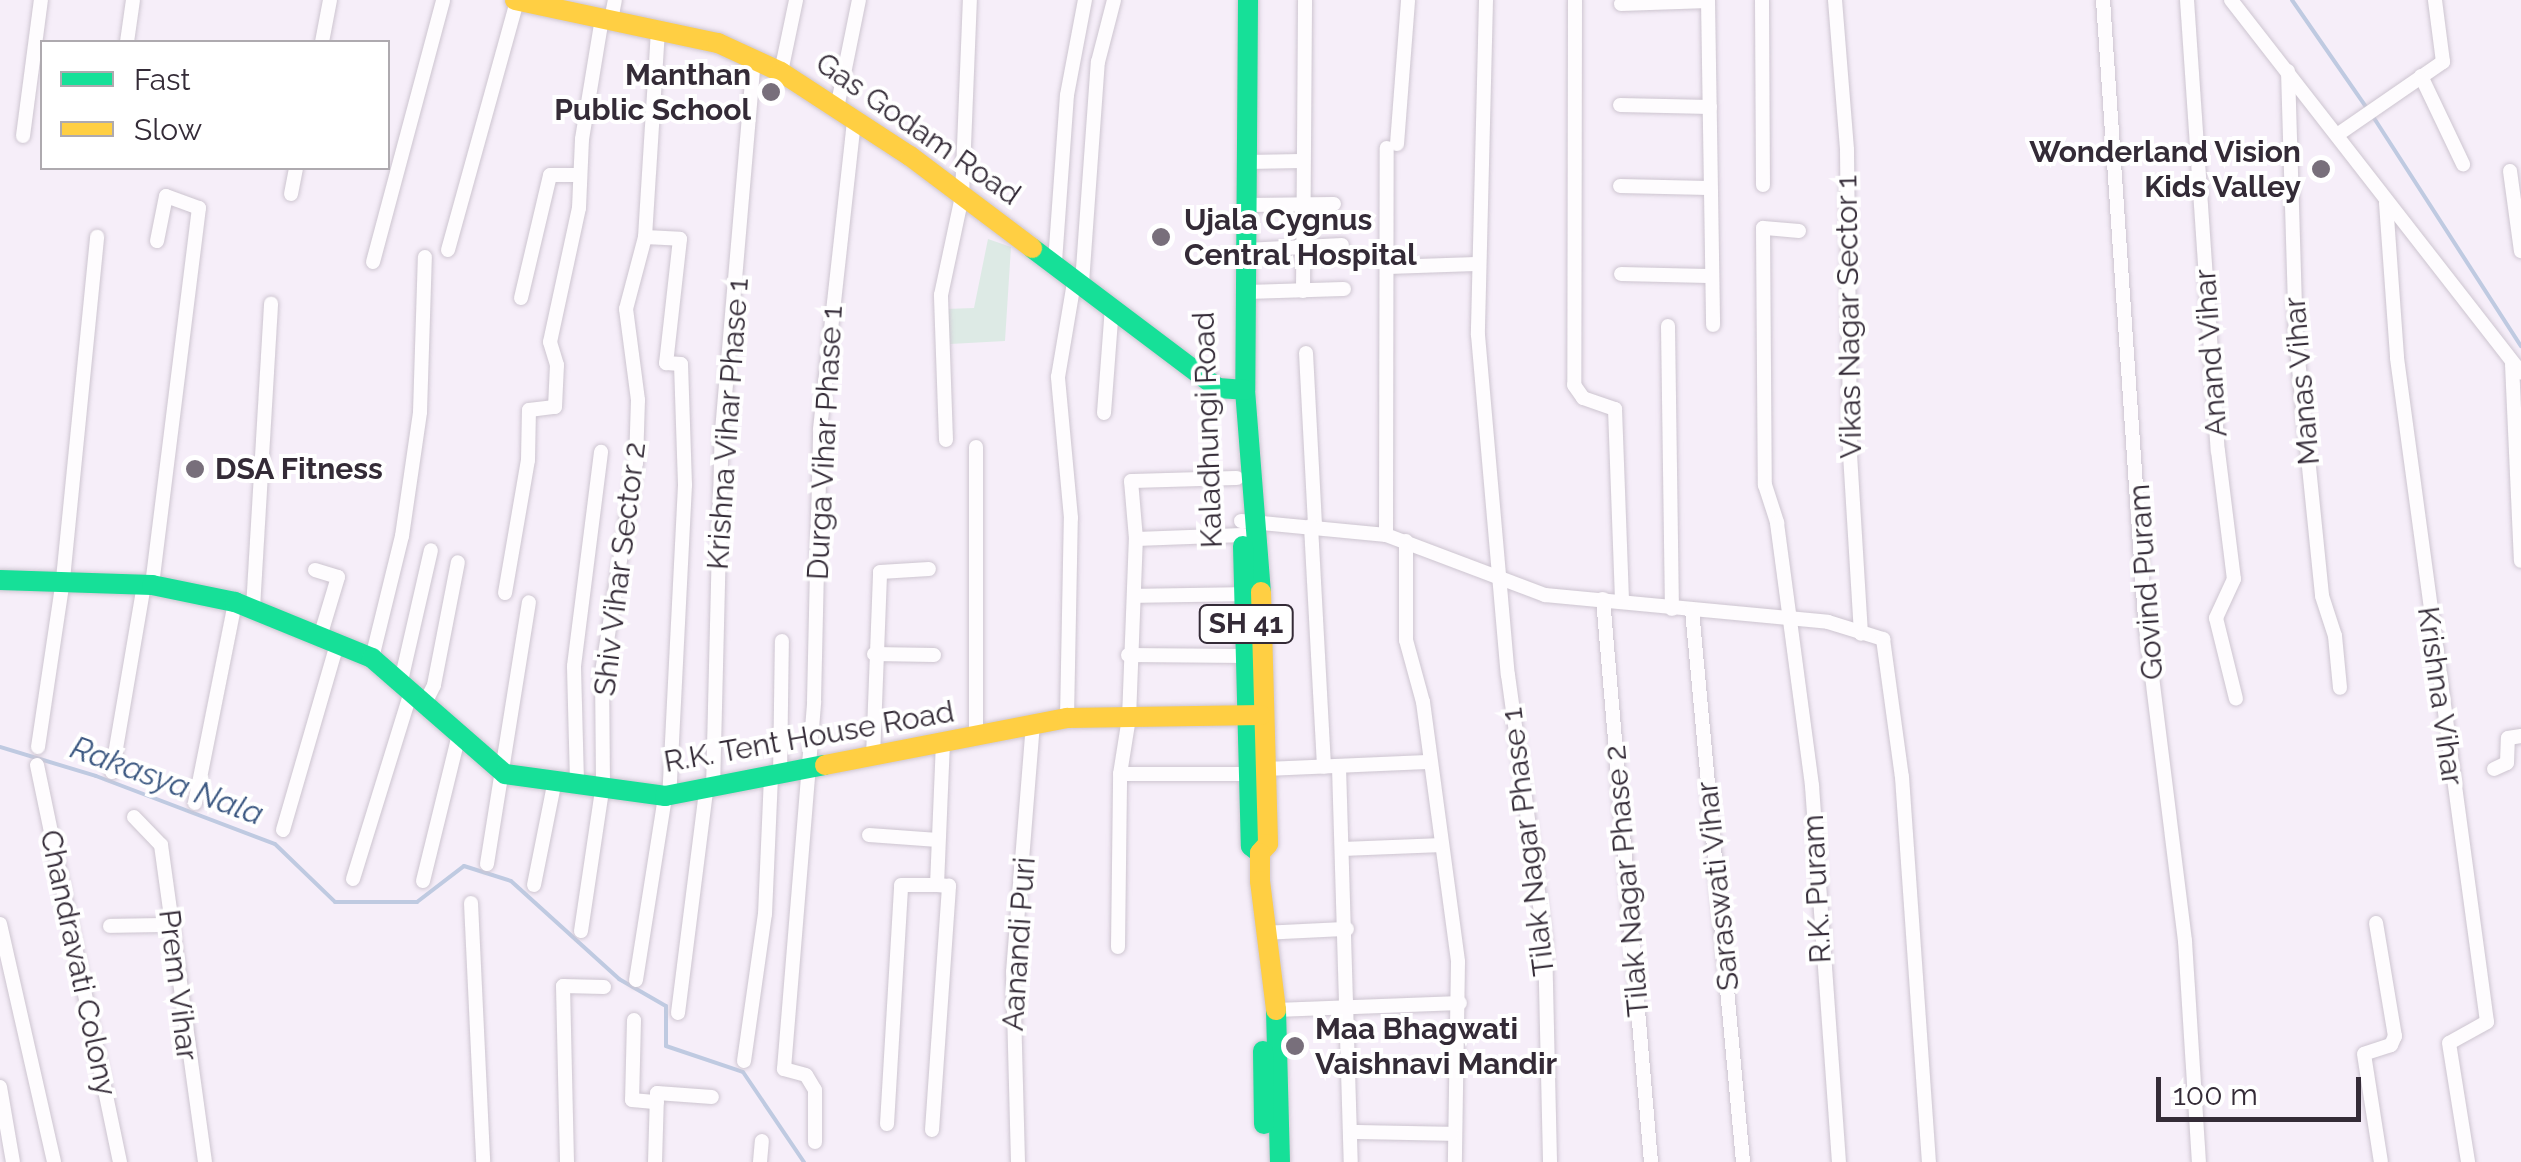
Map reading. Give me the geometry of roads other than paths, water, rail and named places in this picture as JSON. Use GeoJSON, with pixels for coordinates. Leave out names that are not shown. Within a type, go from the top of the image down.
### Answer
{"type":"FeatureCollection","features":[{"type":"Feature","properties":{"kind":"main road","name":"Gas Godam Road"},"geometry":{"type":"LineString","coordinates":[[516,0],[609,12],[781,72],[1055,262],[1218,388],[1239,390]]}},
{"type":"Feature","properties":{"kind":"main road","name":"Kaladhungi Road"},"geometry":{"type":"LineString","coordinates":[[1233,0],[1246,206],[1246,250],[1239,292]]}},
{"type":"Feature","properties":{"kind":"main road","name":"Kaladhungi Road"},"geometry":{"type":"LineString","coordinates":[[1248,0],[1237,478],[1246,525],[1247,656],[1257,715]]}},
{"type":"Feature","properties":{"kind":"main road","name":"Kaladhungi Road"},"geometry":{"type":"LineString","coordinates":[[1239,390],[1257,715],[1258,772],[1251,846],[1260,853],[1268,979],[1276,1010],[1264,1162]]}},
{"type":"Feature","properties":{"kind":"main road"},"geometry":{"type":"LineString","coordinates":[[0,580],[63,579],[148,585],[244,605],[372,658],[458,739],[504,774]]}},
{"type":"Feature","properties":{"kind":"main road","name":"R.K. Tent House Road"},"geometry":{"type":"LineString","coordinates":[[504,774],[603,784],[667,796],[1067,718],[1257,715]]}},
{"type":"Feature","properties":{"kind":"main road","name":"Kaladhungi Road"},"geometry":{"type":"LineString","coordinates":[[1268,979],[1261,991],[1280,1162]]}},
{"type":"Feature","properties":{"kind":"street"},"geometry":{"type":"LineString","coordinates":[[22,136],[41,0]]}},
{"type":"Feature","properties":{"kind":"street"},"geometry":{"type":"LineString","coordinates":[[127,40],[133,0]]}},
{"type":"Feature","properties":{"kind":"street"},"geometry":{"type":"LineString","coordinates":[[322,40],[330,0]]}},
{"type":"Feature","properties":{"kind":"street"},"geometry":{"type":"LineString","coordinates":[[373,262],[443,0]]}},
{"type":"Feature","properties":{"kind":"street"},"geometry":{"type":"LineString","coordinates":[[448,250],[516,0]]}},
{"type":"Feature","properties":{"kind":"street"},"geometry":{"type":"LineString","coordinates":[[781,72],[796,0]]}},
{"type":"Feature","properties":{"kind":"street","name":"Durga Vihar Phase 1"},"geometry":{"type":"LineString","coordinates":[[815,1142],[816,1090],[806,1076],[784,1069],[810,768],[820,429],[845,113],[859,0]]}},
{"type":"Feature","properties":{"kind":"street"},"geometry":{"type":"LineString","coordinates":[[946,440],[941,295],[962,196],[970,0]]}},
{"type":"Feature","properties":{"kind":"street"},"geometry":{"type":"LineString","coordinates":[[1055,262],[1067,95],[1084,0]]}},
{"type":"Feature","properties":{"kind":"street"},"geometry":{"type":"LineString","coordinates":[[1067,718],[1071,518],[1058,377],[1078,280],[1098,62],[1114,0]]}},
{"type":"Feature","properties":{"kind":"street"},"geometry":{"type":"LineString","coordinates":[[1303,291],[1305,0]]}},
{"type":"Feature","properties":{"kind":"street"},"geometry":{"type":"LineString","coordinates":[[1386,536],[1392,146],[1408,0]]}},
{"type":"Feature","properties":{"kind":"street","name":"Tilak Nagar Phase 1"},"geometry":{"type":"LineString","coordinates":[[1486,0],[1476,264],[1499,582],[1545,941],[1550,1162]]}},
{"type":"Feature","properties":{"kind":"street"},"geometry":{"type":"LineString","coordinates":[[1575,0],[1574,385],[1583,398],[1615,409],[1622,602]]}},
{"type":"Feature","properties":{"kind":"street"},"geometry":{"type":"LineString","coordinates":[[1621,4],[1708,0],[1708,276],[1713,325]]}},
{"type":"Feature","properties":{"kind":"street"},"geometry":{"type":"LineString","coordinates":[[1762,0],[1763,185]]}},
{"type":"Feature","properties":{"kind":"street","name":"Vikas Nagar Sector 1"},"geometry":{"type":"LineString","coordinates":[[1835,0],[1848,150],[1850,454],[1860,634]]}},
{"type":"Feature","properties":{"kind":"street","name":"Govind Puram"},"geometry":{"type":"LineString","coordinates":[[2102,0],[2145,620],[2185,940],[2199,1162]]}},
{"type":"Feature","properties":{"kind":"street","name":"Anand Vihar"},"geometry":{"type":"LineString","coordinates":[[2187,0],[2218,451],[2234,579],[2216,618],[2236,698]]}},
{"type":"Feature","properties":{"kind":"street"},"geometry":{"type":"LineString","coordinates":[[2231,0],[2518,369],[2521,561]]}},
{"type":"Feature","properties":{"kind":"street"},"geometry":{"type":"LineString","coordinates":[[2337,136],[2374,115],[2443,62],[2446,50],[2434,0]]}},
{"type":"Feature","properties":{"kind":"street"},"geometry":{"type":"LineString","coordinates":[[505,593],[528,460],[529,410],[555,407],[557,366],[550,342],[609,12]]}},
{"type":"Feature","properties":{"kind":"street","name":"Shiv Vihar Sector 2"},"geometry":{"type":"LineString","coordinates":[[582,931],[603,784],[602,672],[636,463],[638,400],[626,309],[646,237],[658,29]]}},
{"type":"Feature","properties":{"kind":"street","name":"Krishna Vihar Phase 1"},"geometry":{"type":"LineString","coordinates":[[678,1014],[709,790],[722,431],[754,60]]}},
{"type":"Feature","properties":{"kind":"street","name":"Manas Vihar"},"geometry":{"type":"LineString","coordinates":[[2288,71],[2296,339],[2322,596],[2335,636],[2340,688]]}},
{"type":"Feature","properties":{"kind":"street"},"geometry":{"type":"LineString","coordinates":[[2420,76],[2463,164]]}},
{"type":"Feature","properties":{"kind":"street"},"geometry":{"type":"LineString","coordinates":[[1620,105],[1710,107]]}},
{"type":"Feature","properties":{"kind":"street"},"geometry":{"type":"LineString","coordinates":[[1243,148],[1301,160]]}},
{"type":"Feature","properties":{"kind":"street"},"geometry":{"type":"LineString","coordinates":[[291,194],[296,170]]}},
{"type":"Feature","properties":{"kind":"street"},"geometry":{"type":"LineString","coordinates":[[2510,170],[2521,251]]}},
{"type":"Feature","properties":{"kind":"street"},"geometry":{"type":"LineString","coordinates":[[521,298],[550,174],[580,175]]}},
{"type":"Feature","properties":{"kind":"street"},"geometry":{"type":"LineString","coordinates":[[1620,186],[1708,188]]}},
{"type":"Feature","properties":{"kind":"street"},"geometry":{"type":"LineString","coordinates":[[112,772],[148,585],[199,208],[166,196],[157,241]]}},
{"type":"Feature","properties":{"kind":"street","name":"Krishna Vihar"},"geometry":{"type":"LineString","coordinates":[[2386,203],[2400,377],[2487,1022],[2449,1043],[2468,1162]]}},
{"type":"Feature","properties":{"kind":"street"},"geometry":{"type":"LineString","coordinates":[[1246,206],[1334,204]]}},
{"type":"Feature","properties":{"kind":"street","name":"R.K. Puram"},"geometry":{"type":"LineString","coordinates":[[1799,230],[1763,228],[1765,486],[1812,786],[1840,1162]]}},
{"type":"Feature","properties":{"kind":"street"},"geometry":{"type":"LineString","coordinates":[[38,747],[63,579],[97,237]]}},
{"type":"Feature","properties":{"kind":"street"},"geometry":{"type":"LineString","coordinates":[[636,980],[667,796],[685,485],[681,364],[666,363],[680,238],[646,237]]}},
{"type":"Feature","properties":{"kind":"street"},"geometry":{"type":"LineString","coordinates":[[1246,250],[1342,245]]}},
{"type":"Feature","properties":{"kind":"street"},"geometry":{"type":"LineString","coordinates":[[372,658],[402,536],[420,412],[426,257]]}},
{"type":"Feature","properties":{"kind":"street"},"geometry":{"type":"LineString","coordinates":[[1388,267],[1476,264]]}},
{"type":"Feature","properties":{"kind":"street"},"geometry":{"type":"LineString","coordinates":[[1621,274],[1708,276]]}},
{"type":"Feature","properties":{"kind":"street"},"geometry":{"type":"LineString","coordinates":[[1239,292],[1344,289]]}},
{"type":"Feature","properties":{"kind":"street"},"geometry":{"type":"LineString","coordinates":[[195,802],[244,605],[271,304]]}},
{"type":"Feature","properties":{"kind":"street"},"geometry":{"type":"LineString","coordinates":[[1104,413],[1112,306]]}},
{"type":"Feature","properties":{"kind":"street"},"geometry":{"type":"LineString","coordinates":[[1668,326],[1672,609]]}},
{"type":"Feature","properties":{"kind":"street"},"geometry":{"type":"LineString","coordinates":[[1306,353],[1313,526],[1332,767],[1343,849],[1351,1010],[1351,1162]]}},
{"type":"Feature","properties":{"kind":"street"},"geometry":{"type":"LineString","coordinates":[[976,447],[976,737]]}},
{"type":"Feature","properties":{"kind":"street"},"geometry":{"type":"LineString","coordinates":[[577,782],[574,666],[601,452]]}},
{"type":"Feature","properties":{"kind":"street"},"geometry":{"type":"LineString","coordinates":[[1118,947],[1120,774],[1129,718],[1128,655],[1136,539],[1131,481],[1237,478]]}},
{"type":"Feature","properties":{"kind":"street"},"geometry":{"type":"LineString","coordinates":[[1136,539],[1246,525],[1313,526],[1406,541],[1499,582],[1545,595],[1788,617],[1883,639],[1899,757],[1929,1162]]}},
{"type":"Feature","properties":{"kind":"street"},"geometry":{"type":"LineString","coordinates":[[1406,541],[1406,640],[1422,702],[1460,1003],[1452,1134],[1455,1162]]}},
{"type":"Feature","properties":{"kind":"street"},"geometry":{"type":"LineString","coordinates":[[353,879],[412,693],[431,550]]}},
{"type":"Feature","properties":{"kind":"street"},"geometry":{"type":"LineString","coordinates":[[412,693],[434,685],[458,562]]}},
{"type":"Feature","properties":{"kind":"street"},"geometry":{"type":"LineString","coordinates":[[873,757],[880,572],[929,569]]}},
{"type":"Feature","properties":{"kind":"street"},"geometry":{"type":"LineString","coordinates":[[282,830],[328,640],[338,577],[315,570]]}},
{"type":"Feature","properties":{"kind":"street"},"geometry":{"type":"LineString","coordinates":[[1134,596],[1245,594]]}},
{"type":"Feature","properties":{"kind":"street","name":"Tilak Nagar Phase 2"},"geometry":{"type":"LineString","coordinates":[[1603,599],[1651,1162]]}},
{"type":"Feature","properties":{"kind":"street"},"geometry":{"type":"LineString","coordinates":[[487,864],[529,602]]}},
{"type":"Feature","properties":{"kind":"street","name":"Saraswati Vihar"},"geometry":{"type":"LineString","coordinates":[[1692,610],[1743,1162]]}},
{"type":"Feature","properties":{"kind":"street"},"geometry":{"type":"LineString","coordinates":[[744,1061],[764,914],[782,641]]}},
{"type":"Feature","properties":{"kind":"street"},"geometry":{"type":"LineString","coordinates":[[874,654],[934,654]]}},
{"type":"Feature","properties":{"kind":"street"},"geometry":{"type":"LineString","coordinates":[[1128,655],[1247,656]]}},
{"type":"Feature","properties":{"kind":"street","name":"Aanandi Puri"},"geometry":{"type":"LineString","coordinates":[[1018,1162],[1013,972],[1032,725]]}},
{"type":"Feature","properties":{"kind":"street"},"geometry":{"type":"LineString","coordinates":[[2494,769],[2507,763],[2508,738],[2521,736]]}},
{"type":"Feature","properties":{"kind":"street"},"geometry":{"type":"LineString","coordinates":[[422,881],[458,739]]}},
{"type":"Feature","properties":{"kind":"street"},"geometry":{"type":"LineString","coordinates":[[936,885],[943,744]]}},
{"type":"Feature","properties":{"kind":"street"},"geometry":{"type":"LineString","coordinates":[[1120,774],[1258,772],[1428,762]]}},
{"type":"Feature","properties":{"kind":"street","name":"Chandravati Colony"},"geometry":{"type":"LineString","coordinates":[[37,764],[120,1162]]}},
{"type":"Feature","properties":{"kind":"street"},"geometry":{"type":"LineString","coordinates":[[534,885],[554,780]]}},
{"type":"Feature","properties":{"kind":"street","name":"Prem Vihar"},"geometry":{"type":"LineString","coordinates":[[134,817],[161,845],[205,1162]]}},
{"type":"Feature","properties":{"kind":"street"},"geometry":{"type":"LineString","coordinates":[[869,836],[938,840]]}},
{"type":"Feature","properties":{"kind":"street"},"geometry":{"type":"LineString","coordinates":[[1343,849],[1442,845]]}},
{"type":"Feature","properties":{"kind":"street"},"geometry":{"type":"LineString","coordinates":[[887,1124],[901,885],[949,886],[932,1130]]}},
{"type":"Feature","properties":{"kind":"street"},"geometry":{"type":"LineString","coordinates":[[471,904],[483,1162]]}},
{"type":"Feature","properties":{"kind":"street"},"geometry":{"type":"LineString","coordinates":[[2376,923],[2394,1036],[2391,1044],[2364,1054],[2381,1162]]}},
{"type":"Feature","properties":{"kind":"street"},"geometry":{"type":"LineString","coordinates":[[0,924],[54,1162]]}},
{"type":"Feature","properties":{"kind":"street"},"geometry":{"type":"LineString","coordinates":[[110,926],[170,925]]}},
{"type":"Feature","properties":{"kind":"street"},"geometry":{"type":"LineString","coordinates":[[1264,933],[1347,929]]}},
{"type":"Feature","properties":{"kind":"street"},"geometry":{"type":"LineString","coordinates":[[567,1162],[563,986],[604,988]]}},
{"type":"Feature","properties":{"kind":"street"},"geometry":{"type":"LineString","coordinates":[[1276,1010],[1460,1003]]}},
{"type":"Feature","properties":{"kind":"street"},"geometry":{"type":"LineString","coordinates":[[634,1020],[632,1100],[657,1102]]}},
{"type":"Feature","properties":{"kind":"street"},"geometry":{"type":"LineString","coordinates":[[0,1087],[14,1162]]}},
{"type":"Feature","properties":{"kind":"street"},"geometry":{"type":"LineString","coordinates":[[656,1162],[657,1092],[712,1097]]}},
{"type":"Feature","properties":{"kind":"street"},"geometry":{"type":"LineString","coordinates":[[1352,1132],[1452,1134]]}},
{"type":"Feature","properties":{"kind":"street"},"geometry":{"type":"LineString","coordinates":[[760,1162],[762,1141]]}},
{"type":"Feature","properties":{"kind":"waterway"},"geometry":{"type":"LineString","coordinates":[[2292,0],[2366,107]]}},
{"type":"Feature","properties":{"kind":"waterway"},"geometry":{"type":"LineString","coordinates":[[2372,115],[2521,346]]}},
{"type":"Feature","properties":{"kind":"waterway","name":"Rakasya Nala"},"geometry":{"type":"LineString","coordinates":[[0,747],[96,776],[275,844],[335,902],[417,902],[464,866],[511,881],[619,979],[666,1006],[666,1046],[743,1072],[804,1162]]}},
{"type":"Feature","properties":{"kind":"place","name":"Manthan Public School"},"geometry":{"type":"Point","coordinates":[771,92]}},
{"type":"Feature","properties":{"kind":"place","name":"Wonderland Vision Kids Valley"},"geometry":{"type":"Point","coordinates":[2321,169]}},
{"type":"Feature","properties":{"kind":"place","name":"Ujala Cygnus Central Hospital"},"geometry":{"type":"Point","coordinates":[1161,237]}},
{"type":"Feature","properties":{"kind":"place","name":"DSA Fitness"},"geometry":{"type":"Point","coordinates":[195,469]}},
{"type":"Feature","properties":{"kind":"place","name":"Maa Bhagwati Vaishnavi Mandir"},"geometry":{"type":"Point","coordinates":[1295,1046]}}]}
